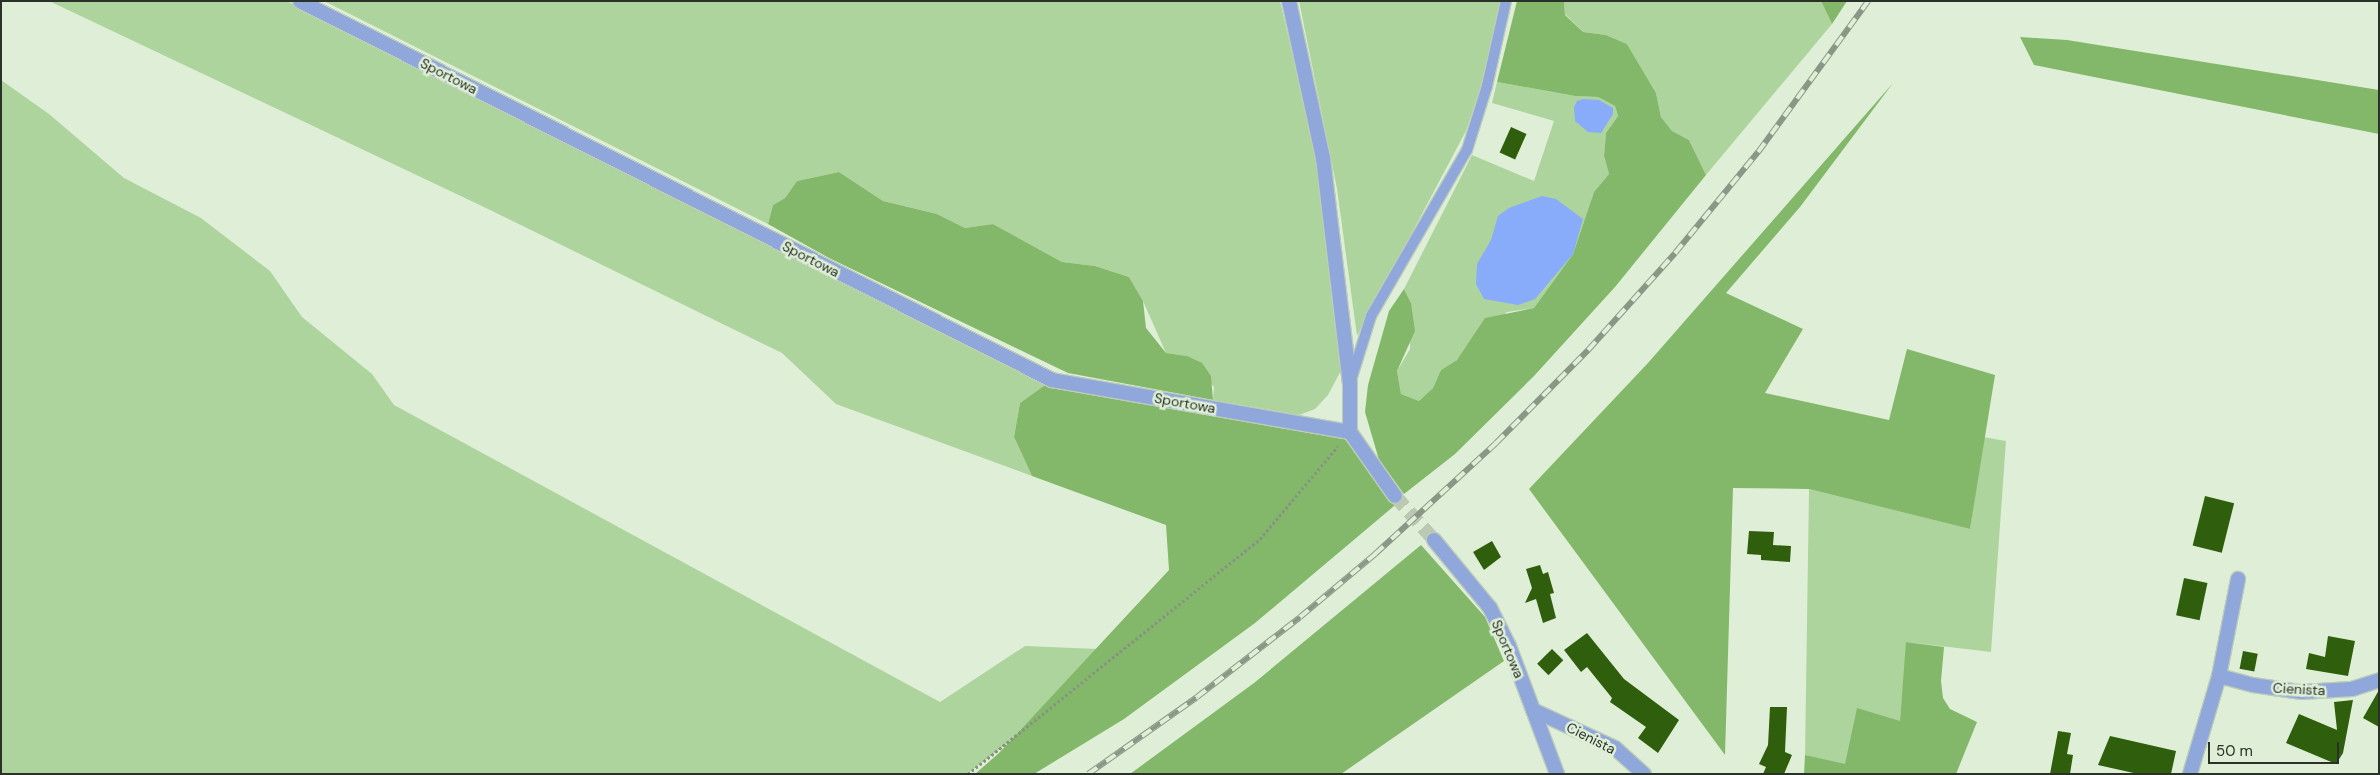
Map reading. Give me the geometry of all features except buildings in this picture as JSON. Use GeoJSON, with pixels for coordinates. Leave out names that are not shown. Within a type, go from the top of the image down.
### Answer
{"type":"FeatureCollection","features":[{"type":"Feature","properties":{"kind":"street","name":"Sportowa"},"geometry":{"type":"LineString","coordinates":[[300,1],[1052,380],[1350,432]]}},
{"type":"Feature","properties":{"kind":"street"},"geometry":{"type":"LineString","coordinates":[[1289,1],[1323,158],[1350,383],[1350,432],[1395,496]]}},
{"type":"Feature","properties":{"kind":"street","name":"Sportowa"},"geometry":{"type":"LineString","coordinates":[[1434,540],[1490,608],[1533,710],[1556,774]]}},
{"type":"Feature","properties":{"kind":"street"},"geometry":{"type":"LineString","coordinates":[[2190,774],[2219,676],[2238,580]]}},
{"type":"Feature","properties":{"kind":"street","name":"Cienista"},"geometry":{"type":"LineString","coordinates":[[2219,676],[2253,686],[2301,692],[2352,689],[2379,680]]}},
{"type":"Feature","properties":{"kind":"street","name":"Cienista"},"geometry":{"type":"LineString","coordinates":[[1533,710],[1615,748],[1644,774]]}},
{"type":"Feature","properties":{"kind":"lane"},"geometry":{"type":"LineString","coordinates":[[1350,383],[1371,316],[1467,150],[1487,86],[1506,1]]}},
{"type":"Feature","properties":{"kind":"path"},"geometry":{"type":"LineString","coordinates":[[968,774],[1260,539],[1350,432]]}},
{"type":"Feature","properties":{"kind":"green space"},"geometry":{"type":"Polygon","coordinates":[[[49,1],[287,1],[733,225],[1052,380],[1020,403],[1014,437],[1032,476],[836,404],[782,353],[486,208],[49,1]]]}},
{"type":"Feature","properties":{"kind":"green space"},"geometry":{"type":"Polygon","coordinates":[[[324,1],[1280,1],[1318,165],[1345,363],[1328,395],[1315,409],[1299,415],[1213,400],[1214,387],[1187,356],[1166,353],[1143,301],[1129,277],[1095,266],[1062,262],[993,224],[965,228],[937,214],[883,201],[839,172],[797,181],[785,198],[773,205],[768,224],[324,1]]]}},
{"type":"Feature","properties":{"kind":"green space"},"geometry":{"type":"Polygon","coordinates":[[[1299,1],[1501,1],[1481,85],[1466,131],[1357,336],[1337,189],[1299,1]]]}},
{"type":"Feature","properties":{"kind":"green space"},"geometry":{"type":"Polygon","coordinates":[[[1517,1],[1564,1],[1565,15],[1583,32],[1606,35],[1627,44],[1656,93],[1661,117],[1672,131],[1689,140],[1706,175],[1615,287],[1534,376],[1455,454],[1404,494],[1379,460],[1365,412],[1368,385],[1389,311],[1404,289],[1411,303],[1415,331],[1397,371],[1401,394],[1419,401],[1433,388],[1441,370],[1457,360],[1485,318],[1534,308],[1573,254],[1594,192],[1609,174],[1604,156],[1606,133],[1618,116],[1615,106],[1598,97],[1575,96],[1497,82],[1517,1]]]}},
{"type":"Feature","properties":{"kind":"green space"},"geometry":{"type":"Polygon","coordinates":[[[1564,1],[1821,1],[1832,24],[1706,175],[1689,140],[1672,131],[1661,117],[1656,93],[1627,44],[1606,35],[1583,32],[1565,14],[1564,1]]]}},
{"type":"Feature","properties":{"kind":"green space"},"geometry":{"type":"Polygon","coordinates":[[[1821,1],[1847,1],[1832,24],[1821,1]]]}},
{"type":"Feature","properties":{"kind":"green space"},"geometry":{"type":"Polygon","coordinates":[[[2020,37],[2067,40],[2379,90],[2379,134],[2034,65],[2020,37]]]}},
{"type":"Feature","properties":{"kind":"green space"},"geometry":{"type":"Polygon","coordinates":[[[1,80],[49,114],[124,178],[201,218],[270,271],[302,317],[372,374],[394,405],[940,702],[1025,646],[1098,649],[1008,743],[967,774],[1,774],[1,80]]]}},
{"type":"Feature","properties":{"kind":"green space"},"geometry":{"type":"Polygon","coordinates":[[[1497,82],[1575,96],[1598,97],[1615,106],[1618,116],[1606,133],[1604,156],[1609,174],[1594,192],[1573,254],[1534,308],[1507,312],[1472,341],[1457,360],[1441,370],[1433,388],[1419,401],[1401,394],[1397,371],[1410,349],[1411,303],[1404,289],[1472,155],[1534,181],[1554,121],[1492,103],[1497,82]]]}},
{"type":"Feature","properties":{"kind":"green space"},"geometry":{"type":"Polygon","coordinates":[[[1893,83],[1800,207],[1726,293],[1803,329],[1765,393],[1889,420],[1907,349],[1995,375],[1970,529],[1809,489],[1733,488],[1725,755],[1529,489],[1648,363],[1893,83]]]}},
{"type":"Feature","properties":{"kind":"green space"},"geometry":{"type":"Polygon","coordinates":[[[839,172],[883,201],[937,214],[965,228],[993,224],[1062,262],[1095,266],[1129,277],[1143,301],[1146,328],[1166,353],[1187,356],[1202,363],[1211,376],[1213,400],[1068,373],[829,258],[768,224],[773,205],[785,198],[797,181],[839,172]]]}},
{"type":"Feature","properties":{"kind":"green space"},"geometry":{"type":"Polygon","coordinates":[[[1052,380],[1350,432],[1400,501],[1255,623],[1124,719],[1034,774],[975,774],[999,753],[1169,570],[1166,525],[1032,476],[1014,437],[1020,403],[1052,380]]]}},
{"type":"Feature","properties":{"kind":"green space"},"geometry":{"type":"Polygon","coordinates":[[[1983,437],[2006,441],[1991,652],[1907,642],[1900,721],[1845,765],[1805,755],[1809,489],[1970,529],[1983,437]]]}},
{"type":"Feature","properties":{"kind":"green space"},"geometry":{"type":"Polygon","coordinates":[[[1421,545],[1485,617],[1504,661],[1341,774],[1130,774],[1254,683],[1421,545]]]}},
{"type":"Feature","properties":{"kind":"green space"},"geometry":{"type":"Polygon","coordinates":[[[1906,642],[1944,647],[1941,681],[1943,698],[1950,709],[1977,722],[1956,774],[1804,774],[1805,755],[1845,764],[1857,708],[1900,721],[1906,642]]]}},
{"type":"Feature","properties":{"kind":"water"},"geometry":{"type":"Polygon","coordinates":[[[1583,99],[1599,100],[1613,108],[1613,114],[1601,133],[1588,132],[1575,121],[1574,107],[1577,101],[1583,99]]]}},
{"type":"Feature","properties":{"kind":"water"},"geometry":{"type":"Polygon","coordinates":[[[1542,196],[1556,199],[1583,219],[1573,254],[1535,299],[1518,305],[1484,299],[1476,284],[1477,264],[1491,240],[1498,216],[1509,208],[1542,196]]]}},
{"type":"Feature","properties":{"kind":"tunnel"},"geometry":{"type":"LineString","coordinates":[[1395,496],[1434,540]]}},
{"type":"Feature","properties":{"kind":"railway"},"geometry":{"type":"LineString","coordinates":[[1088,774],[1197,697],[1300,617],[1375,554],[1496,443],[1588,350],[1675,253],[1758,152],[1868,1]]}}]}
